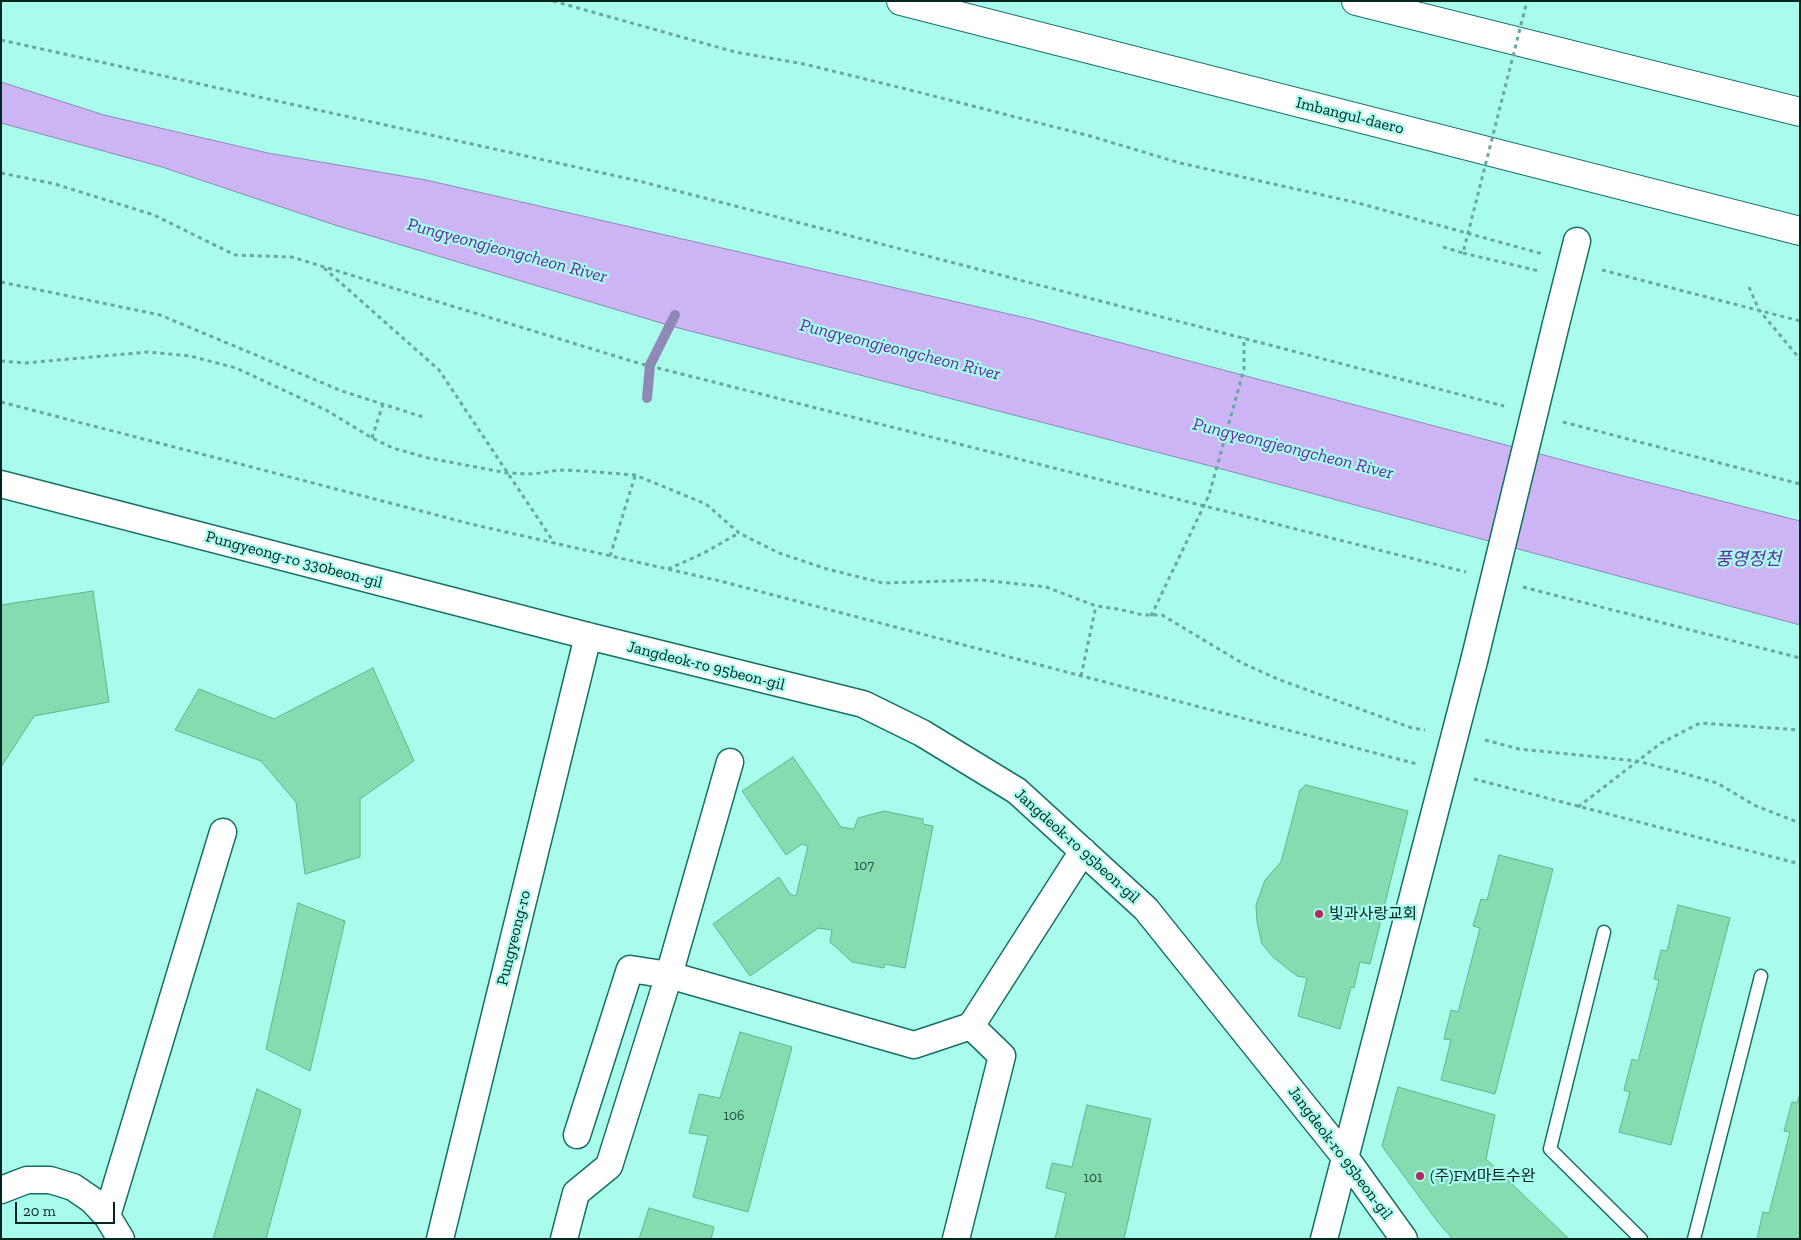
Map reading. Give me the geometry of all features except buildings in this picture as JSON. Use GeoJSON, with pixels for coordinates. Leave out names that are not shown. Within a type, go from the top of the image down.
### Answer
{"type":"FeatureCollection","features":[{"type":"Feature","properties":{"kind":"main road","name":"Imbangul-daero"},"geometry":{"type":"LineString","coordinates":[[901,1],[1800,231]]}},
{"type":"Feature","properties":{"kind":"main road"},"geometry":{"type":"LineString","coordinates":[[1356,1],[1800,112]]}},
{"type":"Feature","properties":{"kind":"street"},"geometry":{"type":"LineString","coordinates":[[1324,1239],[1474,661],[1574,252]]}},
{"type":"Feature","properties":{"kind":"street","name":"Pungyeong-ro 330beon-gil"},"geometry":{"type":"LineString","coordinates":[[1,484],[588,636]]}},
{"type":"Feature","properties":{"kind":"street","name":"Jangdeok-ro 95beon-gil"},"geometry":{"type":"LineString","coordinates":[[588,636],[863,704],[922,733],[1017,790],[1157,922],[1345,1157],[1404,1239]]}},
{"type":"Feature","properties":{"kind":"street","name":"Pungyeong-ro"},"geometry":{"type":"LineString","coordinates":[[440,1239],[588,636]]}},
{"type":"Feature","properties":{"kind":"street"},"geometry":{"type":"LineString","coordinates":[[564,1239],[576,1193],[609,1166],[669,974],[730,762]]}},
{"type":"Feature","properties":{"kind":"street"},"geometry":{"type":"LineString","coordinates":[[107,1216],[223,832]]}},
{"type":"Feature","properties":{"kind":"street"},"geometry":{"type":"LineString","coordinates":[[577,1135],[630,969],[669,974],[914,1045],[971,1026],[1083,851]]}},
{"type":"Feature","properties":{"kind":"street"},"geometry":{"type":"LineString","coordinates":[[956,1239],[1002,1056],[971,1026]]}},
{"type":"Feature","properties":{"kind":"street"},"geometry":{"type":"LineString","coordinates":[[1,1190],[28,1180],[50,1180],[73,1187],[92,1200],[107,1216],[121,1239]]}},
{"type":"Feature","properties":{"kind":"lane"},"geometry":{"type":"LineString","coordinates":[[1604,932],[1550,1149],[1641,1239]]}},
{"type":"Feature","properties":{"kind":"lane"},"geometry":{"type":"LineString","coordinates":[[1694,1239],[1761,976]]}},
{"type":"Feature","properties":{"kind":"path"},"geometry":{"type":"LineString","coordinates":[[554,1],[735,52],[804,64],[1081,134],[1180,164],[1574,252],[1800,321]]}},
{"type":"Feature","properties":{"kind":"path"},"geometry":{"type":"LineString","coordinates":[[1463,253],[1527,1]]}},
{"type":"Feature","properties":{"kind":"path"},"geometry":{"type":"LineString","coordinates":[[1,40],[639,181],[1512,408]]}},
{"type":"Feature","properties":{"kind":"path"},"geometry":{"type":"LineString","coordinates":[[1,173],[55,184],[154,215],[235,255],[276,254],[292,257],[638,363],[1206,504],[1470,573]]}},
{"type":"Feature","properties":{"kind":"path"},"geometry":{"type":"LineString","coordinates":[[1444,247],[1542,272]]}},
{"type":"Feature","properties":{"kind":"path"},"geometry":{"type":"LineString","coordinates":[[321,266],[439,370],[555,544]]}},
{"type":"Feature","properties":{"kind":"path"},"geometry":{"type":"LineString","coordinates":[[1,282],[160,315],[342,391],[423,417]]}},
{"type":"Feature","properties":{"kind":"path"},"geometry":{"type":"LineString","coordinates":[[1749,287],[1759,310],[1800,359]]}},
{"type":"Feature","properties":{"kind":"path"},"geometry":{"type":"LineString","coordinates":[[1152,616],[1206,504],[1244,369],[1244,337]]}},
{"type":"Feature","properties":{"kind":"path"},"geometry":{"type":"LineString","coordinates":[[1,361],[25,363],[148,352],[190,356],[236,368],[326,410],[372,438],[393,448],[428,458],[507,472],[534,474],[584,471],[635,476],[706,504],[739,533],[779,553],[827,569],[883,583],[932,580],[1002,581],[1046,587],[1096,606],[1162,616],[1242,664],[1280,680],[1412,728],[1454,733],[1519,749],[1637,761],[1717,783],[1756,806],[1800,823]]}},
{"type":"Feature","properties":{"kind":"path"},"geometry":{"type":"LineString","coordinates":[[1,402],[470,524],[668,569],[1800,864]]}},
{"type":"Feature","properties":{"kind":"path"},"geometry":{"type":"LineString","coordinates":[[372,438],[383,404]]}},
{"type":"Feature","properties":{"kind":"path"},"geometry":{"type":"LineString","coordinates":[[1560,421],[1800,484]]}},
{"type":"Feature","properties":{"kind":"path"},"geometry":{"type":"LineString","coordinates":[[610,556],[635,476]]}},
{"type":"Feature","properties":{"kind":"path"},"geometry":{"type":"LineString","coordinates":[[668,569],[702,554],[739,533]]}},
{"type":"Feature","properties":{"kind":"path"},"geometry":{"type":"LineString","coordinates":[[1518,586],[1800,658]]}},
{"type":"Feature","properties":{"kind":"path"},"geometry":{"type":"LineString","coordinates":[[1081,676],[1096,606]]}},
{"type":"Feature","properties":{"kind":"path"},"geometry":{"type":"LineString","coordinates":[[1577,807],[1661,743],[1700,723],[1800,730]]}},
{"type":"Feature","properties":{"kind":"water","name":"풍영정천"},"geometry":{"type":"Polygon","coordinates":[[[1,82],[104,115],[268,153],[426,180],[1035,320],[1800,521],[1800,625],[1218,468],[671,326],[338,226],[162,167],[1,123],[1,82]]]}},
{"type":"Feature","properties":{"kind":"waterway"},"geometry":{"type":"LineString","coordinates":[[647,398],[650,365],[675,315]]}},
{"type":"Feature","properties":{"kind":"place","name":"빛과사랑교회"},"geometry":{"type":"Point","coordinates":[1319,914]}},
{"type":"Feature","properties":{"kind":"place","name":"(주)FM마트수완"},"geometry":{"type":"Point","coordinates":[1420,1176]}},
{"type":"Feature","properties":{"kind":"water label","name":"Pungyeongjeongcheon River"},"geometry":{"type":"Point","coordinates":[507,251]}},
{"type":"Feature","properties":{"kind":"water label","name":"Pungyeongjeongcheon River"},"geometry":{"type":"Point","coordinates":[900,350]}},
{"type":"Feature","properties":{"kind":"water label","name":"Pungyeongjeongcheon River"},"geometry":{"type":"Point","coordinates":[1293,449]}}]}
